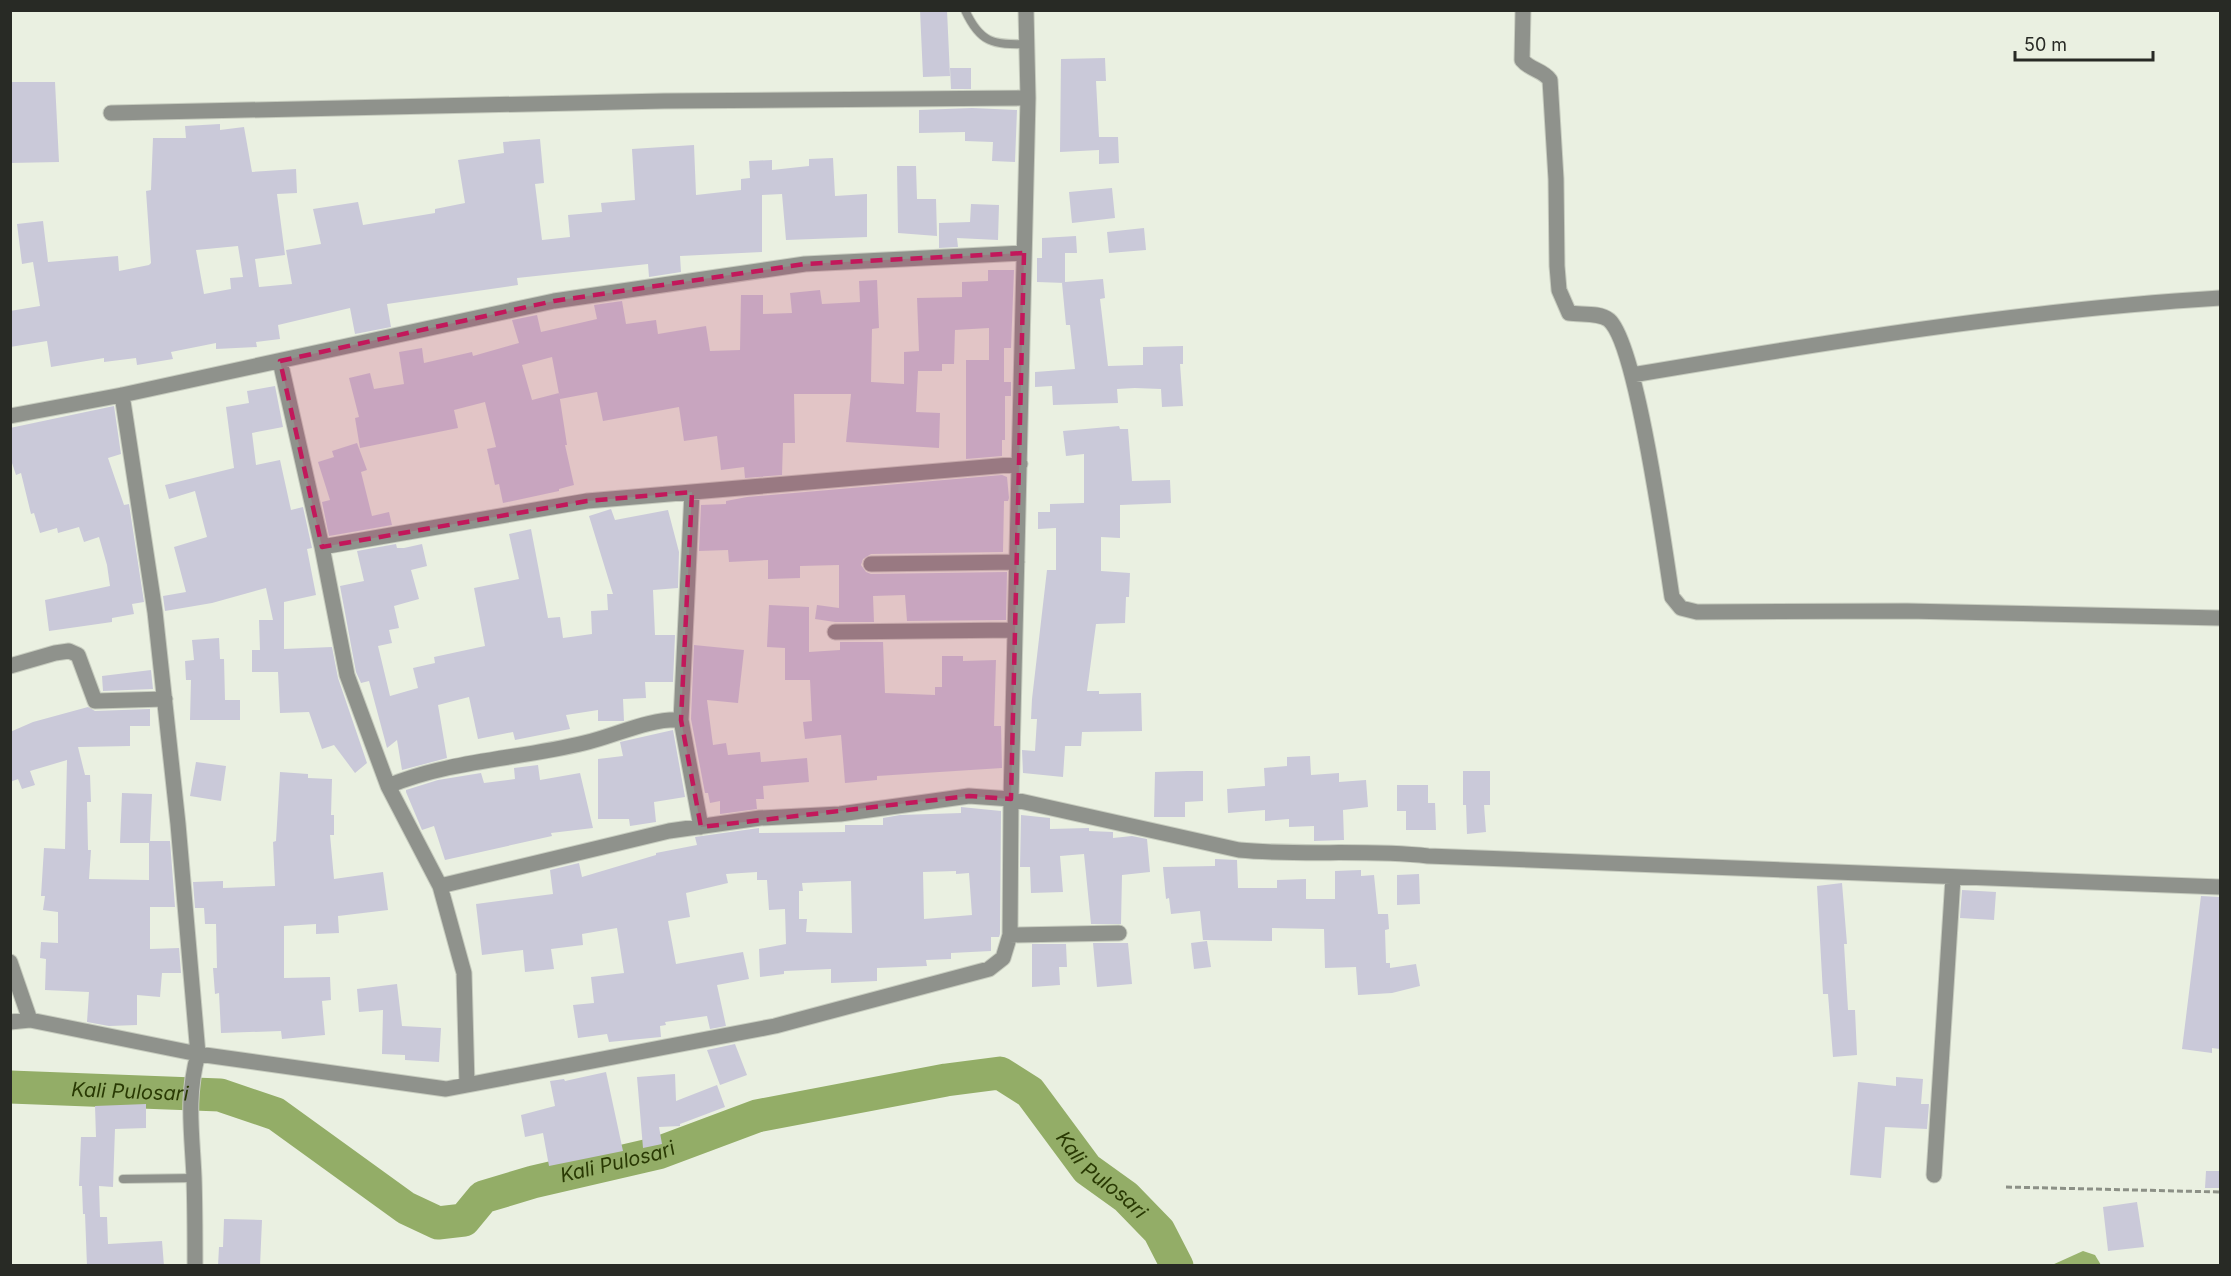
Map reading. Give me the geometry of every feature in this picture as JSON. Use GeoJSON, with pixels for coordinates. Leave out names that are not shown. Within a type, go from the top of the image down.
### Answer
{"type":"FeatureCollection","features":[{"type":"Feature","properties":{"kind":"street"},"geometry":{"type":"LineString","coordinates":[[10,1022],[30,1020],[198,1054],[446,1089],[775,1026],[989,969],[1003,958],[1010,935],[1011,799],[1028,98],[1026,10]]}},
{"type":"Feature","properties":{"kind":"street"},"geometry":{"type":"LineString","coordinates":[[1523,10],[1522,60],[1527,66],[1546,74],[1550,80],[1556,167],[1559,290],[1569,313],[1603,317],[1610,321],[1618,333],[1632,375],[1659,505],[1672,597],[1681,608],[1697,612],[1907,611],[2220,618]]}},
{"type":"Feature","properties":{"kind":"street"},"geometry":{"type":"LineString","coordinates":[[111,113],[664,101],[1028,98]]}},
{"type":"Feature","properties":{"kind":"street"},"geometry":{"type":"LineString","coordinates":[[10,416],[122,395],[554,301],[794,265],[1024,252]]}},
{"type":"Feature","properties":{"kind":"street"},"geometry":{"type":"LineString","coordinates":[[1632,375],[1966,322],[2120,304],[2220,298]]}},
{"type":"Feature","properties":{"kind":"street"},"geometry":{"type":"LineString","coordinates":[[280,361],[322,547],[347,675],[388,786],[440,886],[464,974],[467,1085]]}},
{"type":"Feature","properties":{"kind":"street"},"geometry":{"type":"LineString","coordinates":[[122,395],[155,612],[198,1054],[190,1083],[189,1106],[194,1178],[195,1266]]}},
{"type":"Feature","properties":{"kind":"street"},"geometry":{"type":"LineString","coordinates":[[322,547],[587,501],[1020,464]]}},
{"type":"Feature","properties":{"kind":"street"},"geometry":{"type":"LineString","coordinates":[[692,492],[681,720],[701,827]]}},
{"type":"Feature","properties":{"kind":"street"},"geometry":{"type":"LineString","coordinates":[[871,564],[1017,562]]}},
{"type":"Feature","properties":{"kind":"street"},"geometry":{"type":"LineString","coordinates":[[835,632],[1015,630]]}},
{"type":"Feature","properties":{"kind":"street"},"geometry":{"type":"LineString","coordinates":[[10,666],[69,651],[78,655],[95,701],[165,699]]}},
{"type":"Feature","properties":{"kind":"street"},"geometry":{"type":"LineString","coordinates":[[388,786],[409,777],[482,760],[531,755],[584,743],[665,719],[681,720]]}},
{"type":"Feature","properties":{"kind":"street"},"geometry":{"type":"LineString","coordinates":[[440,886],[669,831],[760,818],[840,814],[969,796],[1011,799],[1239,850],[1264,852],[1390,852],[1428,856],[2220,888]]}},
{"type":"Feature","properties":{"kind":"street"},"geometry":{"type":"LineString","coordinates":[[1934,1175],[1953,878]]}},
{"type":"Feature","properties":{"kind":"street"},"geometry":{"type":"LineString","coordinates":[[1010,935],[1119,933]]}},
{"type":"Feature","properties":{"kind":"street"},"geometry":{"type":"LineString","coordinates":[[10,962],[30,1020]]}},
{"type":"Feature","properties":{"kind":"lane"},"geometry":{"type":"LineString","coordinates":[[964,10],[973,27],[984,38],[997,44],[1027,44]]}},
{"type":"Feature","properties":{"kind":"lane"},"geometry":{"type":"LineString","coordinates":[[123,1179],[194,1178]]}},
{"type":"Feature","properties":{"kind":"path"},"geometry":{"type":"LineString","coordinates":[[2006,1187],[2220,1192]]}},
{"type":"Feature","properties":{"kind":"highlighted area"},"geometry":{"type":"Polygon","coordinates":[[[1024,253],[1011,799],[969,796],[701,827],[681,720],[692,492],[587,501],[322,547],[280,361],[554,301],[805,264],[1024,253]]]}},
{"type":"Feature","properties":{"kind":"green space"},"geometry":{"type":"Polygon","coordinates":[[[2083,1251],[2095,1255],[2101,1265],[2052,1265],[2083,1251]]]}},
{"type":"Feature","properties":{"kind":"building"},"geometry":{"type":"Polygon","coordinates":[[[920,10],[947,10],[950,76],[923,77],[920,10]]]}},
{"type":"Feature","properties":{"kind":"building"},"geometry":{"type":"Polygon","coordinates":[[[1105,58],[1106,81],[1096,81],[1099,137],[1118,137],[1119,163],[1099,164],[1099,150],[1060,152],[1061,59],[1105,58]]]}},
{"type":"Feature","properties":{"kind":"building"},"geometry":{"type":"Polygon","coordinates":[[[950,68],[971,68],[971,89],[951,89],[950,68]]]}},
{"type":"Feature","properties":{"kind":"building"},"geometry":{"type":"Polygon","coordinates":[[[10,82],[55,82],[59,162],[10,163],[10,82]]]}},
{"type":"Feature","properties":{"kind":"building"},"geometry":{"type":"Polygon","coordinates":[[[972,108],[1017,110],[1015,162],[992,161],[993,142],[965,141],[965,132],[919,133],[919,110],[972,108]]]}},
{"type":"Feature","properties":{"kind":"building"},"geometry":{"type":"Polygon","coordinates":[[[220,124],[220,130],[244,127],[252,172],[296,169],[297,193],[277,194],[285,255],[255,259],[259,287],[292,284],[286,250],[321,244],[313,209],[358,202],[363,225],[435,213],[435,209],[465,203],[458,160],[504,153],[503,142],[540,139],[544,183],[535,184],[542,240],[570,237],[568,215],[602,212],[601,203],[635,200],[632,149],[694,145],[696,195],[741,190],[741,179],[750,178],[749,161],[772,160],[772,170],[809,166],[809,159],[833,158],[835,196],[867,194],[867,237],[786,240],[782,194],[762,195],[762,252],[680,256],[681,272],[649,277],[648,264],[517,278],[518,285],[387,304],[391,327],[355,334],[350,308],[278,325],[280,339],[256,342],[257,347],[216,349],[216,343],[171,352],[173,359],[137,365],[136,358],[104,362],[104,358],[51,367],[47,341],[10,347],[10,311],[40,306],[33,262],[22,264],[17,224],[43,221],[48,262],[118,256],[119,271],[149,265],[151,263],[146,191],[151,190],[153,138],[186,138],[185,126],[220,124]],[[238,246],[196,250],[204,294],[231,289],[230,278],[243,277],[238,246]]]}},
{"type":"Feature","properties":{"kind":"building"},"geometry":{"type":"Polygon","coordinates":[[[897,166],[916,166],[917,199],[936,199],[937,236],[898,233],[897,166]]]}},
{"type":"Feature","properties":{"kind":"building"},"geometry":{"type":"Polygon","coordinates":[[[1112,188],[1115,218],[1072,223],[1069,192],[1112,188]]]}},
{"type":"Feature","properties":{"kind":"building"},"geometry":{"type":"Polygon","coordinates":[[[971,204],[999,205],[998,240],[957,238],[958,247],[939,248],[939,223],[970,222],[971,204]]]}},
{"type":"Feature","properties":{"kind":"building"},"geometry":{"type":"Polygon","coordinates":[[[1144,228],[1146,250],[1109,253],[1107,232],[1144,228]]]}},
{"type":"Feature","properties":{"kind":"building"},"geometry":{"type":"Polygon","coordinates":[[[1076,236],[1077,253],[1065,253],[1065,282],[1103,279],[1105,298],[1100,299],[1108,366],[1143,365],[1143,347],[1183,346],[1183,364],[1180,364],[1183,406],[1162,407],[1161,389],[1135,388],[1117,389],[1118,403],[1053,405],[1052,386],[1035,387],[1035,372],[1075,369],[1070,325],[1066,325],[1062,283],[1065,283],[1037,282],[1037,258],[1042,258],[1042,238],[1076,236]]]}},
{"type":"Feature","properties":{"kind":"building"},"geometry":{"type":"Polygon","coordinates":[[[988,270],[1014,270],[1011,348],[1004,348],[1004,382],[1011,382],[1011,396],[1005,396],[1005,440],[1002,440],[1002,456],[966,459],[966,360],[989,360],[989,328],[955,330],[954,364],[942,364],[942,371],[918,371],[916,412],[940,413],[939,448],[846,442],[851,394],[794,394],[795,443],[783,443],[782,475],[745,478],[744,467],[721,470],[717,436],[684,441],[679,407],[603,421],[597,392],[560,399],[567,445],[565,445],[574,485],[559,489],[559,491],[503,503],[499,484],[495,485],[487,449],[496,447],[485,402],[454,410],[458,428],[360,448],[355,418],[359,417],[349,378],[370,373],[374,389],[404,384],[399,352],[422,348],[424,363],[472,352],[473,356],[519,343],[512,320],[537,315],[541,332],[597,319],[594,305],[622,301],[626,324],[656,320],[658,334],[706,326],[710,351],[740,350],[741,295],[763,295],[763,314],[792,313],[790,293],[820,290],[822,304],[860,302],[859,281],[877,280],[879,328],[872,329],[871,382],[904,384],[904,352],[919,351],[917,298],[962,297],[962,282],[988,281],[988,270]],[[552,357],[522,365],[532,400],[559,393],[552,357]]]}},
{"type":"Feature","properties":{"kind":"building"},"geometry":{"type":"Polygon","coordinates":[[[275,386],[283,427],[252,433],[256,465],[280,460],[291,510],[303,507],[312,548],[307,549],[316,595],[284,602],[284,649],[332,647],[338,678],[367,763],[355,773],[334,745],[322,749],[309,712],[280,713],[278,672],[252,672],[252,650],[260,650],[259,620],[273,620],[266,588],[212,603],[165,611],[163,596],[186,592],[174,547],[207,537],[195,491],[169,499],[165,485],[234,468],[226,407],[249,403],[247,391],[275,386]]]}},
{"type":"Feature","properties":{"kind":"building"},"geometry":{"type":"Polygon","coordinates":[[[114,406],[121,454],[108,458],[124,505],[129,504],[144,602],[132,604],[134,614],[112,618],[112,622],[49,631],[45,600],[110,586],[107,565],[99,537],[84,542],[79,527],[58,533],[57,528],[40,533],[34,513],[31,514],[21,473],[16,475],[10,457],[10,428],[114,406]]]}},
{"type":"Feature","properties":{"kind":"building"},"geometry":{"type":"Polygon","coordinates":[[[1119,426],[1120,429],[1128,429],[1132,481],[1170,480],[1171,503],[1120,505],[1120,538],[1101,537],[1101,571],[1130,573],[1129,597],[1126,597],[1125,623],[1096,624],[1087,691],[1099,691],[1099,694],[1141,693],[1142,731],[1082,732],[1081,746],[1065,746],[1063,777],[1023,773],[1022,750],[1035,751],[1037,719],[1031,719],[1032,699],[1047,570],[1056,570],[1056,528],[1038,529],[1038,512],[1050,512],[1050,504],[1084,503],[1084,454],[1066,456],[1063,431],[1119,426]]]}},
{"type":"Feature","properties":{"kind":"building"},"geometry":{"type":"Polygon","coordinates":[[[357,443],[367,470],[361,472],[372,516],[389,512],[392,525],[329,536],[322,502],[330,500],[318,462],[334,457],[332,451],[357,443]]]}},
{"type":"Feature","properties":{"kind":"building"},"geometry":{"type":"Polygon","coordinates":[[[1002,475],[1007,477],[1009,498],[1008,501],[1004,501],[1003,552],[871,554],[863,559],[861,565],[866,572],[871,574],[1007,572],[1006,620],[907,621],[905,595],[873,596],[874,622],[835,622],[815,619],[817,605],[839,608],[839,565],[800,566],[800,578],[768,579],[768,560],[729,562],[728,550],[699,551],[701,505],[726,504],[726,501],[747,497],[1002,475]]]}},
{"type":"Feature","properties":{"kind":"building"},"geometry":{"type":"Polygon","coordinates":[[[611,509],[615,520],[668,510],[679,552],[678,588],[653,590],[655,635],[675,635],[673,682],[645,682],[646,698],[623,699],[624,721],[598,721],[598,710],[566,715],[570,729],[515,740],[513,732],[478,739],[469,697],[438,705],[447,758],[402,770],[397,740],[387,748],[369,681],[361,683],[356,672],[340,586],[364,581],[357,551],[396,544],[397,548],[404,548],[422,544],[427,566],[411,570],[419,599],[394,606],[399,628],[389,630],[392,643],[378,646],[390,696],[418,688],[413,668],[435,663],[434,657],[485,646],[474,588],[519,579],[509,534],[531,529],[548,618],[560,617],[563,638],[592,634],[591,611],[608,610],[607,594],[613,594],[589,516],[611,509]]]}},
{"type":"Feature","properties":{"kind":"building"},"geometry":{"type":"Polygon","coordinates":[[[769,605],[809,607],[809,652],[840,650],[840,642],[883,642],[885,693],[935,695],[935,687],[942,687],[942,656],[963,656],[963,661],[996,660],[994,726],[1001,726],[1002,768],[877,776],[877,780],[845,783],[841,735],[805,739],[803,722],[812,721],[810,680],[785,680],[785,648],[767,647],[769,605]]]}},
{"type":"Feature","properties":{"kind":"building"},"geometry":{"type":"Polygon","coordinates":[[[219,638],[220,659],[224,659],[225,700],[240,700],[240,720],[190,720],[191,680],[186,680],[185,661],[194,660],[192,640],[219,638]]]}},
{"type":"Feature","properties":{"kind":"building"},"geometry":{"type":"Polygon","coordinates":[[[694,645],[744,650],[738,703],[707,700],[713,745],[726,743],[728,755],[760,752],[761,762],[807,758],[809,782],[763,786],[764,799],[756,799],[757,809],[720,814],[720,801],[710,803],[708,793],[705,793],[691,719],[694,645]]]}},
{"type":"Feature","properties":{"kind":"building"},"geometry":{"type":"Polygon","coordinates":[[[151,670],[153,689],[103,691],[102,676],[151,670]]]}},
{"type":"Feature","properties":{"kind":"building"},"geometry":{"type":"Polygon","coordinates":[[[88,707],[95,711],[150,709],[150,726],[130,726],[130,746],[78,747],[85,775],[90,775],[91,802],[87,802],[88,850],[91,850],[89,879],[149,880],[149,843],[120,843],[122,793],[152,794],[150,841],[170,841],[175,907],[150,907],[150,949],[179,948],[181,973],[162,973],[160,997],[137,995],[137,1025],[109,1026],[87,1022],[89,992],[45,990],[46,959],[40,958],[41,942],[58,943],[58,912],[43,910],[45,896],[41,896],[44,848],[65,849],[67,760],[30,771],[35,785],[22,789],[18,779],[10,782],[10,732],[33,722],[88,707]]]}},
{"type":"Feature","properties":{"kind":"building"},"geometry":{"type":"Polygon","coordinates":[[[673,730],[685,797],[654,802],[656,822],[630,826],[629,819],[598,819],[598,759],[623,756],[620,742],[673,730]]]}},
{"type":"Feature","properties":{"kind":"building"},"geometry":{"type":"Polygon","coordinates":[[[1310,756],[1311,775],[1339,773],[1339,782],[1366,780],[1368,807],[1343,810],[1344,840],[1314,841],[1314,826],[1289,827],[1289,819],[1265,821],[1265,810],[1228,813],[1227,789],[1265,786],[1264,768],[1287,766],[1287,757],[1310,756]]]}},
{"type":"Feature","properties":{"kind":"building"},"geometry":{"type":"Polygon","coordinates":[[[196,762],[226,766],[221,801],[190,796],[196,762]]]}},
{"type":"Feature","properties":{"kind":"building"},"geometry":{"type":"Polygon","coordinates":[[[538,765],[540,780],[580,773],[593,828],[551,833],[552,836],[445,860],[434,826],[422,830],[406,792],[406,790],[438,780],[481,773],[484,783],[515,779],[514,768],[538,765]]]}},
{"type":"Feature","properties":{"kind":"building"},"geometry":{"type":"Polygon","coordinates":[[[1203,771],[1203,801],[1185,802],[1185,817],[1154,817],[1155,772],[1203,771]]]}},
{"type":"Feature","properties":{"kind":"building"},"geometry":{"type":"Polygon","coordinates":[[[1463,771],[1490,771],[1490,805],[1484,805],[1486,832],[1467,834],[1466,805],[1463,805],[1463,771]]]}},
{"type":"Feature","properties":{"kind":"building"},"geometry":{"type":"Polygon","coordinates":[[[280,772],[308,774],[308,778],[332,779],[331,815],[334,815],[334,835],[330,835],[334,879],[383,872],[388,910],[338,916],[339,933],[316,934],[316,924],[284,926],[284,978],[330,977],[331,1000],[322,1001],[325,1035],[282,1039],[281,1031],[221,1033],[219,993],[215,994],[213,968],[217,968],[216,924],[205,924],[204,908],[195,908],[193,882],[223,881],[223,888],[275,886],[273,842],[276,841],[280,772]]]}},
{"type":"Feature","properties":{"kind":"building"},"geometry":{"type":"Polygon","coordinates":[[[1397,785],[1428,785],[1428,803],[1435,803],[1436,830],[1406,830],[1406,811],[1397,811],[1397,785]]]}},
{"type":"Feature","properties":{"kind":"building"},"geometry":{"type":"Polygon","coordinates":[[[961,807],[1001,811],[1000,934],[999,937],[991,937],[991,951],[951,953],[951,959],[926,960],[927,966],[877,968],[877,981],[831,983],[831,969],[784,971],[784,974],[760,977],[759,949],[786,944],[785,909],[769,910],[767,880],[757,880],[757,872],[726,874],[728,883],[686,893],[690,917],[668,921],[676,964],[743,952],[749,979],[717,985],[726,1026],[710,1029],[707,1016],[665,1022],[666,1025],[660,1026],[661,1037],[609,1042],[607,1034],[578,1038],[573,1005],[594,1003],[591,977],[624,973],[617,928],[582,934],[583,945],[551,949],[554,969],[525,972],[523,950],[482,955],[476,904],[553,894],[550,870],[579,863],[582,877],[656,855],[656,853],[697,845],[695,837],[759,828],[759,833],[845,832],[845,825],[883,825],[883,818],[900,815],[961,813],[961,807]],[[956,871],[923,872],[924,919],[972,915],[969,873],[956,874],[956,871]],[[851,881],[802,883],[803,891],[799,891],[799,919],[807,919],[806,932],[852,933],[851,881]]]}},
{"type":"Feature","properties":{"kind":"building"},"geometry":{"type":"Polygon","coordinates":[[[1021,815],[1050,818],[1050,829],[1089,828],[1089,831],[1113,832],[1113,838],[1132,836],[1147,839],[1150,872],[1122,875],[1121,924],[1091,924],[1084,854],[1060,856],[1063,892],[1031,893],[1030,867],[1020,867],[1021,815]]]}},
{"type":"Feature","properties":{"kind":"building"},"geometry":{"type":"Polygon","coordinates":[[[1215,859],[1237,860],[1238,888],[1277,888],[1277,880],[1306,879],[1306,899],[1335,899],[1335,871],[1361,870],[1361,876],[1374,875],[1378,914],[1388,914],[1389,929],[1385,930],[1386,963],[1390,963],[1390,968],[1416,964],[1420,986],[1392,993],[1358,995],[1356,967],[1325,968],[1324,929],[1272,928],[1272,941],[1203,940],[1200,911],[1171,914],[1169,898],[1166,899],[1163,867],[1215,866],[1215,859]]]}},
{"type":"Feature","properties":{"kind":"building"},"geometry":{"type":"Polygon","coordinates":[[[1419,874],[1420,904],[1397,905],[1397,875],[1419,874]]]}},
{"type":"Feature","properties":{"kind":"building"},"geometry":{"type":"Polygon","coordinates":[[[1842,883],[1847,944],[1844,944],[1848,1010],[1855,1010],[1857,1055],[1833,1057],[1828,994],[1823,994],[1817,886],[1842,883]]]}},
{"type":"Feature","properties":{"kind":"building"},"geometry":{"type":"Polygon","coordinates":[[[1962,890],[1996,892],[1994,920],[1960,918],[1962,890]]]}},
{"type":"Feature","properties":{"kind":"building"},"geometry":{"type":"Polygon","coordinates":[[[2201,896],[2220,897],[2220,1049],[2212,1048],[2212,1053],[2182,1049],[2201,896]]]}},
{"type":"Feature","properties":{"kind":"building"},"geometry":{"type":"Polygon","coordinates":[[[1207,941],[1211,967],[1194,969],[1191,943],[1207,941]]]}},
{"type":"Feature","properties":{"kind":"building"},"geometry":{"type":"Polygon","coordinates":[[[1093,943],[1128,943],[1132,984],[1097,987],[1093,943]]]}},
{"type":"Feature","properties":{"kind":"building"},"geometry":{"type":"Polygon","coordinates":[[[1032,944],[1066,944],[1067,967],[1059,967],[1060,985],[1032,987],[1032,944]]]}},
{"type":"Feature","properties":{"kind":"building"},"geometry":{"type":"Polygon","coordinates":[[[397,984],[402,1026],[441,1028],[439,1062],[405,1060],[405,1055],[382,1054],[383,1010],[359,1012],[357,989],[397,984]]]}},
{"type":"Feature","properties":{"kind":"building"},"geometry":{"type":"Polygon","coordinates":[[[735,1044],[747,1075],[720,1085],[707,1050],[735,1044]]]}},
{"type":"Feature","properties":{"kind":"building"},"geometry":{"type":"Polygon","coordinates":[[[606,1072],[623,1151],[549,1166],[543,1133],[525,1137],[521,1115],[555,1106],[550,1081],[564,1079],[565,1081],[606,1072]]]}},
{"type":"Feature","properties":{"kind":"building"},"geometry":{"type":"Polygon","coordinates":[[[675,1074],[676,1101],[717,1085],[725,1107],[680,1124],[680,1126],[659,1127],[662,1144],[643,1148],[637,1077],[675,1074]]]}},
{"type":"Feature","properties":{"kind":"building"},"geometry":{"type":"Polygon","coordinates":[[[1896,1077],[1923,1079],[1921,1104],[1929,1104],[1927,1129],[1885,1127],[1881,1178],[1850,1175],[1858,1082],[1896,1086],[1896,1077]]]}},
{"type":"Feature","properties":{"kind":"building"},"geometry":{"type":"Polygon","coordinates":[[[146,1104],[146,1128],[115,1129],[113,1187],[99,1186],[100,1217],[107,1217],[108,1244],[162,1241],[164,1266],[87,1266],[85,1214],[83,1214],[82,1186],[79,1186],[81,1137],[96,1137],[95,1106],[146,1104]]]}},
{"type":"Feature","properties":{"kind":"building"},"geometry":{"type":"Polygon","coordinates":[[[2206,1171],[2220,1171],[2220,1188],[2205,1188],[2206,1171]]]}},
{"type":"Feature","properties":{"kind":"building"},"geometry":{"type":"Polygon","coordinates":[[[2137,1202],[2144,1247],[2108,1251],[2103,1207],[2137,1202]]]}},
{"type":"Feature","properties":{"kind":"building"},"geometry":{"type":"Polygon","coordinates":[[[224,1219],[262,1220],[260,1266],[218,1266],[219,1247],[223,1247],[224,1219]]]}},
{"type":"Feature","properties":{"kind":"waterway","name":"Kali Pulosari"},"geometry":{"type":"LineString","coordinates":[[10,1087],[220,1095],[276,1114],[406,1208],[438,1223],[464,1220],[483,1197],[533,1182],[658,1153],[757,1116],[946,1080],[1000,1073],[1030,1092],[1087,1169],[1126,1197],[1159,1231],[1177,1266]]}}]}
